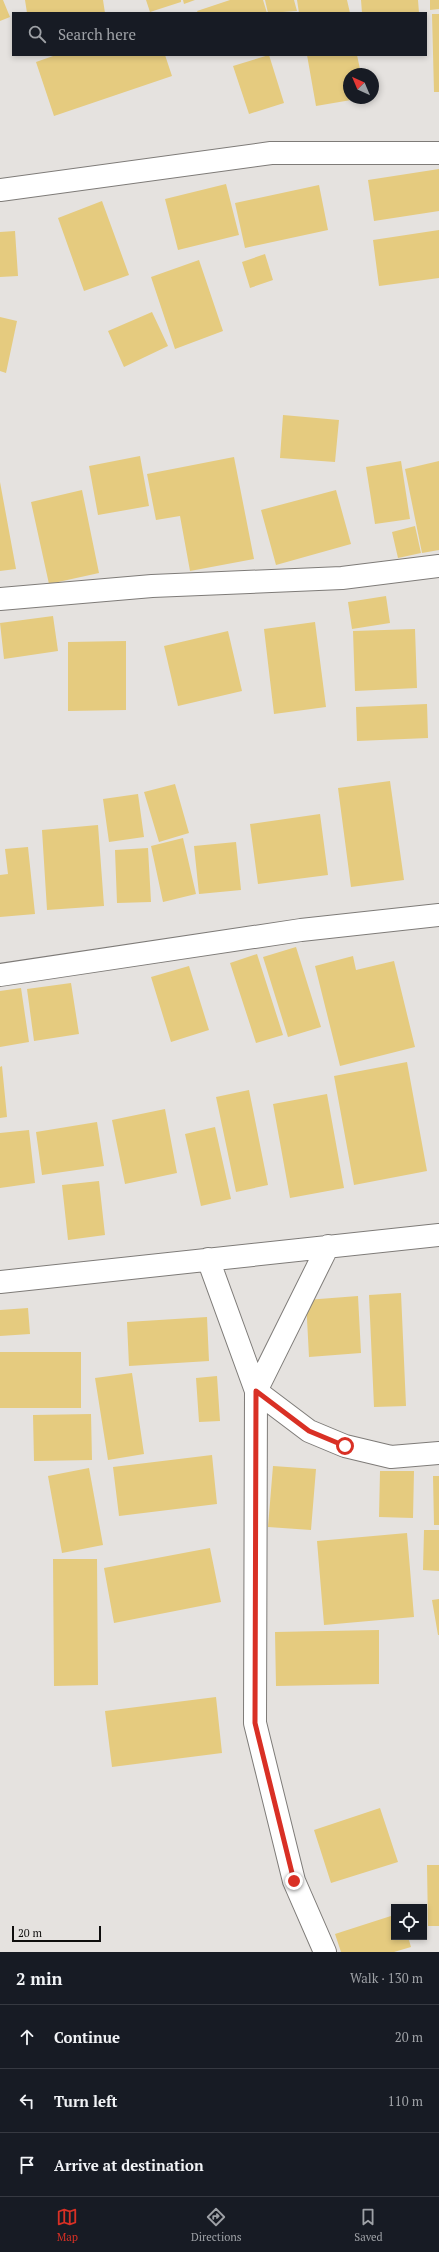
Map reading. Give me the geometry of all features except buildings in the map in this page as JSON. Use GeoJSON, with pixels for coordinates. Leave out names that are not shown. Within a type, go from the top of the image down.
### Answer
{"type":"FeatureCollection","features":[{"type":"Feature","properties":{"kind":"street"},"geometry":{"type":"LineString","coordinates":[[0,190],[271,153],[439,153]]}},
{"type":"Feature","properties":{"kind":"street"},"geometry":{"type":"LineString","coordinates":[[0,598],[152,586],[342,578],[439,566]]}},
{"type":"Feature","properties":{"kind":"street"},"geometry":{"type":"LineString","coordinates":[[0,974],[301,930],[439,915]]}},
{"type":"Feature","properties":{"kind":"street"},"geometry":{"type":"LineString","coordinates":[[0,1282],[208,1258],[439,1235]]}},
{"type":"Feature","properties":{"kind":"street"},"geometry":{"type":"LineString","coordinates":[[256,1391],[328,1246]]}},
{"type":"Feature","properties":{"kind":"street"},"geometry":{"type":"LineString","coordinates":[[208,1258],[256,1391],[255,1723],[294,1881],[325,1952]]}},
{"type":"Feature","properties":{"kind":"street"},"geometry":{"type":"LineString","coordinates":[[256,1391],[309,1431],[345,1446],[392,1456],[439,1453]]}},
{"type":"Feature","properties":{"kind":"route"},"geometry":{"type":"LineString","coordinates":[[294,1881],[255,1723],[256,1391],[309,1431],[345,1446]]}}]}
